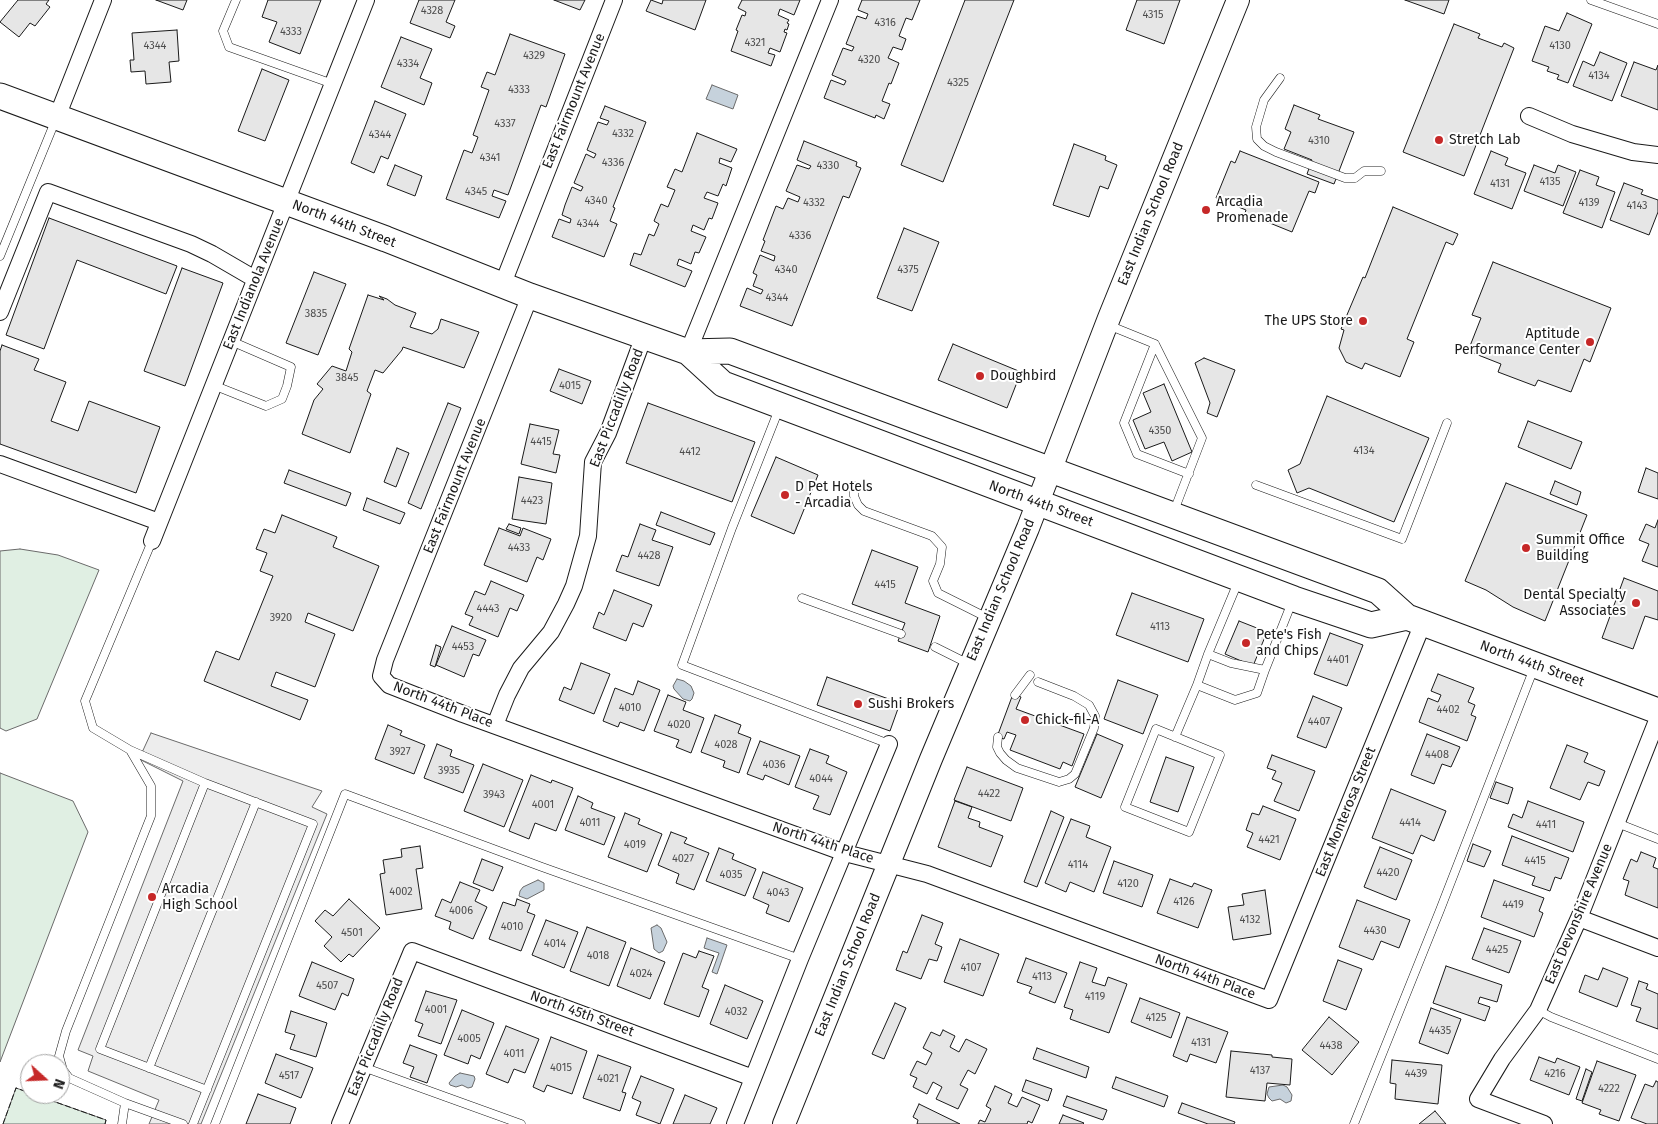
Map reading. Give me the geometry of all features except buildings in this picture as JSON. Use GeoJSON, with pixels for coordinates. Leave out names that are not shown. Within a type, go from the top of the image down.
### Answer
{"type":"FeatureCollection","features":[{"type":"Feature","properties":{"kind":"main road","name":"East Indian School Road"},"geometry":{"type":"LineString","coordinates":[[784,1124],[1037,503],[1106,324],[1238,0]]}},
{"type":"Feature","properties":{"kind":"main road","name":"North 44th Street"},"geometry":{"type":"LineString","coordinates":[[0,96],[386,239],[502,286],[688,352],[730,351],[1378,592],[1415,620],[1658,711]]}},
{"type":"Feature","properties":{"kind":"main road","name":"North 44th Street"},"geometry":{"type":"LineString","coordinates":[[688,352],[723,384],[1294,599],[1372,625],[1415,620]]}},
{"type":"Feature","properties":{"kind":"street"},"geometry":{"type":"LineString","coordinates":[[56,117],[103,0]]}},
{"type":"Feature","properties":{"kind":"street","name":"East Indianola Avenue"},"geometry":{"type":"LineString","coordinates":[[152,541],[366,0]]}},
{"type":"Feature","properties":{"kind":"street","name":"East Fairmount Avenue"},"geometry":{"type":"LineString","coordinates":[[502,286],[614,0]]}},
{"type":"Feature","properties":{"kind":"street"},"geometry":{"type":"LineString","coordinates":[[688,352],[749,205],[830,0]]}},
{"type":"Feature","properties":{"kind":"street"},"geometry":{"type":"LineString","coordinates":[[1529,116],[1572,134],[1633,152],[1658,155]]}},
{"type":"Feature","properties":{"kind":"street"},"geometry":{"type":"LineString","coordinates":[[0,312],[48,192],[191,244],[212,254],[255,280]]}},
{"type":"Feature","properties":{"kind":"street","name":"East Fairmount Avenue"},"geometry":{"type":"LineString","coordinates":[[381,676],[385,660],[530,296]]}},
{"type":"Feature","properties":{"kind":"street","name":"East Piccadilly Road"},"geometry":{"type":"LineString","coordinates":[[495,725],[507,695],[521,668],[551,632],[574,586],[588,536],[593,462],[608,433],[644,336]]}},
{"type":"Feature","properties":{"kind":"street"},"geometry":{"type":"LineString","coordinates":[[0,464],[159,522]]}},
{"type":"Feature","properties":{"kind":"street","name":"East Monterosa Street"},"geometry":{"type":"LineString","coordinates":[[1269,1000],[1415,620]]}},
{"type":"Feature","properties":{"kind":"street","name":"North 44th Place"},"geometry":{"type":"LineString","coordinates":[[381,676],[388,685],[845,853],[927,874],[1269,1000]]}},
{"type":"Feature","properties":{"kind":"street","name":"East Devonshire Avenue"},"geometry":{"type":"LineString","coordinates":[[1544,1124],[1478,1099],[1502,1058],[1538,1010],[1579,918],[1658,718]]}},
{"type":"Feature","properties":{"kind":"street"},"geometry":{"type":"LineString","coordinates":[[734,1124],[889,744]]}},
{"type":"Feature","properties":{"kind":"street"},"geometry":{"type":"LineString","coordinates":[[1579,918],[1658,948]]}},
{"type":"Feature","properties":{"kind":"street","name":"East Piccadilly Road"},"geometry":{"type":"LineString","coordinates":[[340,1124],[412,951]]}},
{"type":"Feature","properties":{"kind":"street","name":"North 45th Street"},"geometry":{"type":"LineString","coordinates":[[412,951],[753,1078]]}},
{"type":"Feature","properties":{"kind":"lane"},"geometry":{"type":"LineString","coordinates":[[236,0],[223,31],[230,47],[333,84]]}},
{"type":"Feature","properties":{"kind":"lane"},"geometry":{"type":"LineString","coordinates":[[1591,0],[1658,24]]}},
{"type":"Feature","properties":{"kind":"lane"},"geometry":{"type":"LineString","coordinates":[[1280,78],[1264,100],[1256,127],[1257,138],[1264,146],[1345,178],[1355,178],[1364,172],[1381,171]]}},
{"type":"Feature","properties":{"kind":"lane"},"geometry":{"type":"LineString","coordinates":[[0,256],[56,117]]}},
{"type":"Feature","properties":{"kind":"lane"},"geometry":{"type":"LineString","coordinates":[[1106,324],[1155,344],[1202,438],[1172,516]]}},
{"type":"Feature","properties":{"kind":"lane"},"geometry":{"type":"LineString","coordinates":[[214,385],[266,406],[282,399],[291,367],[231,341]]}},
{"type":"Feature","properties":{"kind":"lane"},"geometry":{"type":"LineString","coordinates":[[1155,344],[1124,423],[1137,454],[1188,474]]}},
{"type":"Feature","properties":{"kind":"lane"},"geometry":{"type":"LineString","coordinates":[[780,406],[732,528],[682,665],[889,744]]}},
{"type":"Feature","properties":{"kind":"lane"},"geometry":{"type":"LineString","coordinates":[[1256,484],[1402,539],[1447,423]]}},
{"type":"Feature","properties":{"kind":"lane"},"geometry":{"type":"LineString","coordinates":[[854,486],[854,496],[858,505],[864,511],[932,536],[942,547],[940,564],[933,581],[938,593],[990,619]]}},
{"type":"Feature","properties":{"kind":"lane"},"geometry":{"type":"LineString","coordinates":[[152,541],[85,701],[93,728],[130,750],[205,783],[313,824],[193,1124]]}},
{"type":"Feature","properties":{"kind":"lane"},"geometry":{"type":"LineString","coordinates":[[1175,737],[1240,578]]}},
{"type":"Feature","properties":{"kind":"lane"},"geometry":{"type":"LineString","coordinates":[[802,598],[901,634]]}},
{"type":"Feature","properties":{"kind":"lane"},"geometry":{"type":"LineString","coordinates":[[1197,685],[1235,700],[1257,693],[1294,599]]}},
{"type":"Feature","properties":{"kind":"lane"},"geometry":{"type":"LineString","coordinates":[[935,647],[970,665]]}},
{"type":"Feature","properties":{"kind":"lane"},"geometry":{"type":"LineString","coordinates":[[1208,654],[1231,663],[1265,670]]}},
{"type":"Feature","properties":{"kind":"lane"},"geometry":{"type":"LineString","coordinates":[[1354,1124],[1535,665]]}},
{"type":"Feature","properties":{"kind":"lane"},"geometry":{"type":"LineString","coordinates":[[1015,695],[1030,675]]}},
{"type":"Feature","properties":{"kind":"lane"},"geometry":{"type":"LineString","coordinates":[[998,737],[1000,753],[1017,768],[1059,782],[1069,780],[1075,774],[1094,728],[1094,716],[1089,706],[1074,696],[1038,682]]}},
{"type":"Feature","properties":{"kind":"lane"},"geometry":{"type":"LineString","coordinates":[[1156,730],[1175,737],[1220,755],[1189,832],[1125,807],[1156,730]]}},
{"type":"Feature","properties":{"kind":"lane"},"geometry":{"type":"LineString","coordinates":[[130,750],[151,786],[151,816],[66,1031],[59,1056],[63,1070],[70,1078],[126,1103],[183,1124]]}},
{"type":"Feature","properties":{"kind":"lane"},"geometry":{"type":"LineString","coordinates":[[205,783],[100,1049],[207,1090]]}},
{"type":"Feature","properties":{"kind":"lane"},"geometry":{"type":"LineString","coordinates":[[215,1124],[345,794],[800,959]]}},
{"type":"Feature","properties":{"kind":"lane"},"geometry":{"type":"LineString","coordinates":[[149,1068],[256,802]]}},
{"type":"Feature","properties":{"kind":"lane"},"geometry":{"type":"LineString","coordinates":[[1616,823],[1658,839]]}},
{"type":"Feature","properties":{"kind":"lane"},"geometry":{"type":"LineString","coordinates":[[1538,1010],[1551,1018],[1658,1059]]}},
{"type":"Feature","properties":{"kind":"lane"},"geometry":{"type":"LineString","coordinates":[[363,1067],[521,1124]]}},
{"type":"Feature","properties":{"kind":"lane"},"geometry":{"type":"LineString","coordinates":[[122,1124],[126,1103]]}},
{"type":"Feature","properties":{"kind":"green space"},"geometry":{"type":"Polygon","coordinates":[[[20,549],[58,555],[99,570],[37,719],[6,731],[0,728],[0,551],[20,549]]]}},
{"type":"Feature","properties":{"kind":"green space"},"geometry":{"type":"Polygon","coordinates":[[[0,773],[73,801],[88,832],[0,1062],[0,773]]]}},
{"type":"Feature","properties":{"kind":"green space"},"geometry":{"type":"Polygon","coordinates":[[[16,1088],[20,1089],[20,1104],[61,1104],[106,1120],[105,1124],[3,1124],[16,1088]]]}},
{"type":"Feature","properties":{"kind":"shaded area"},"geometry":{"type":"Polygon","coordinates":[[[712,85],[738,95],[733,109],[706,99],[712,85]]]}},
{"type":"Feature","properties":{"kind":"shaded area"},"geometry":{"type":"Polygon","coordinates":[[[677,679],[691,686],[694,693],[690,701],[683,699],[674,689],[673,686],[677,679]]]}},
{"type":"Feature","properties":{"kind":"shaded area"},"geometry":{"type":"Polygon","coordinates":[[[151,733],[322,791],[312,807],[327,814],[201,1124],[149,1124],[159,1100],[88,1071],[93,1056],[78,1050],[183,781],[139,759],[151,733]]]}},
{"type":"Feature","properties":{"kind":"shaded area"},"geometry":{"type":"Polygon","coordinates":[[[538,880],[544,883],[544,890],[527,899],[519,896],[523,887],[538,880]]]}},
{"type":"Feature","properties":{"kind":"shaded area"},"geometry":{"type":"Polygon","coordinates":[[[657,925],[661,928],[667,942],[663,951],[659,953],[654,949],[651,928],[657,925]]]}},
{"type":"Feature","properties":{"kind":"shaded area"},"geometry":{"type":"Polygon","coordinates":[[[707,938],[727,945],[717,974],[712,972],[719,953],[704,948],[707,938]]]}},
{"type":"Feature","properties":{"kind":"shaded area"},"geometry":{"type":"Polygon","coordinates":[[[460,1073],[474,1076],[475,1079],[472,1087],[450,1085],[449,1083],[460,1073]]]}},
{"type":"Feature","properties":{"kind":"shaded area"},"geometry":{"type":"Polygon","coordinates":[[[1283,1085],[1287,1087],[1292,1095],[1291,1101],[1286,1103],[1280,1099],[1272,1101],[1267,1094],[1269,1087],[1283,1085]]]}},
{"type":"Feature","properties":{"kind":"fence"},"geometry":{"type":"LineString","coordinates":[[3,1124],[16,1088],[20,1089]]}},
{"type":"Feature","properties":{"kind":"fence"},"geometry":{"type":"LineString","coordinates":[[61,1104],[106,1120],[105,1124]]}},
{"type":"Feature","properties":{"kind":"place","name":"Stretch Lab"},"geometry":{"type":"Point","coordinates":[1439,140]}},
{"type":"Feature","properties":{"kind":"place","name":"Arcadia Promenade"},"geometry":{"type":"Point","coordinates":[1206,210]}},
{"type":"Feature","properties":{"kind":"place","name":"The UPS Store"},"geometry":{"type":"Point","coordinates":[1363,321]}},
{"type":"Feature","properties":{"kind":"place","name":"Aptitude Performance Center"},"geometry":{"type":"Point","coordinates":[1590,342]}},
{"type":"Feature","properties":{"kind":"place","name":"Doughbird"},"geometry":{"type":"Point","coordinates":[980,376]}},
{"type":"Feature","properties":{"kind":"place","name":"D Pet Hotels - Arcadia"},"geometry":{"type":"Point","coordinates":[785,495]}},
{"type":"Feature","properties":{"kind":"place","name":"Summit Office Building"},"geometry":{"type":"Point","coordinates":[1526,548]}},
{"type":"Feature","properties":{"kind":"place","name":"Dental Specialty Associates"},"geometry":{"type":"Point","coordinates":[1636,603]}},
{"type":"Feature","properties":{"kind":"place","name":"Pete's Fish and Chips"},"geometry":{"type":"Point","coordinates":[1246,643]}},
{"type":"Feature","properties":{"kind":"place","name":"Sushi Brokers"},"geometry":{"type":"Point","coordinates":[858,704]}},
{"type":"Feature","properties":{"kind":"place","name":"Chick-fil-A"},"geometry":{"type":"Point","coordinates":[1025,720]}},
{"type":"Feature","properties":{"kind":"place","name":"Arcadia High School"},"geometry":{"type":"Point","coordinates":[152,897]}}]}
